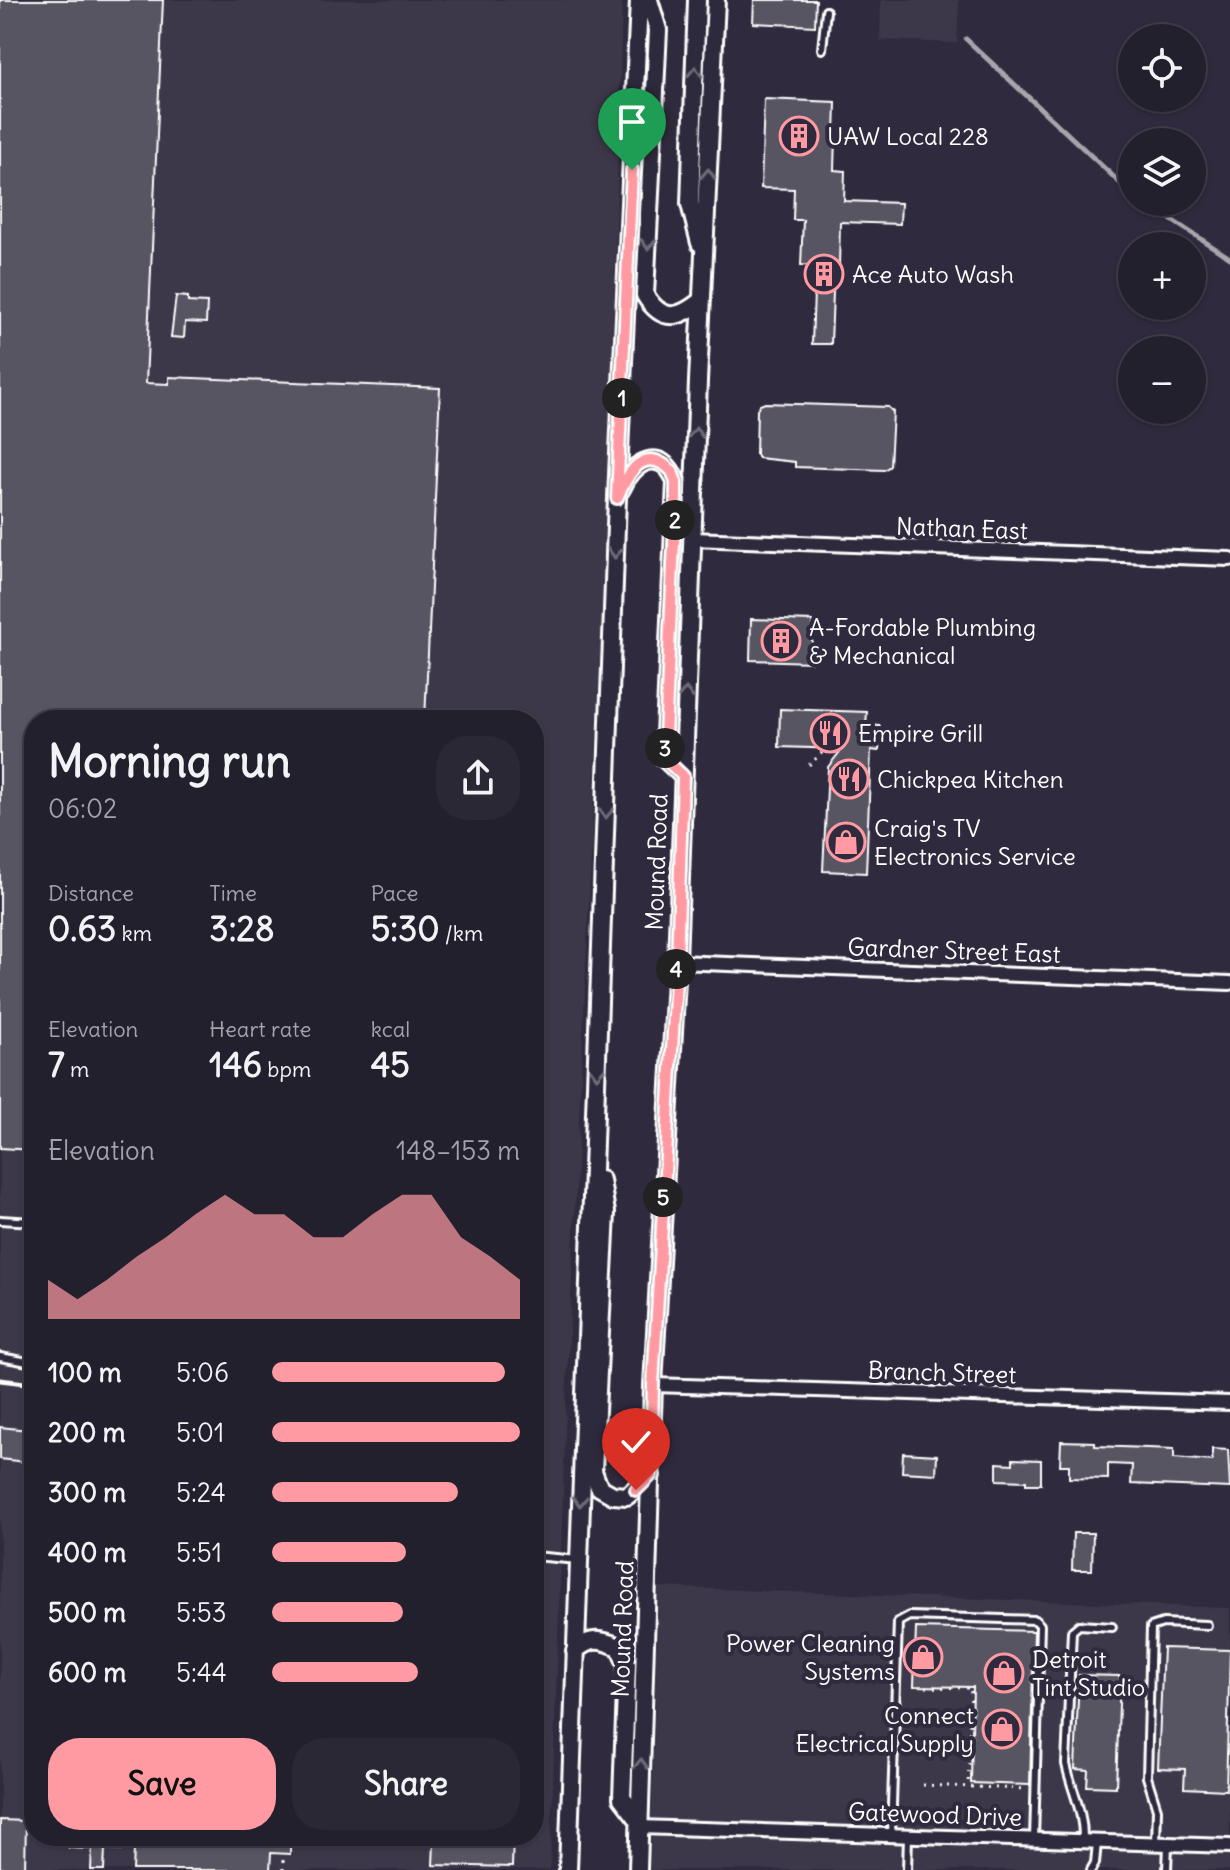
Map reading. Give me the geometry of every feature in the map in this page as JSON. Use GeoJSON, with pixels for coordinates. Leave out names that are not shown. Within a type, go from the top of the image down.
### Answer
{"type":"FeatureCollection","features":[{"type":"Feature","properties":{"kind":"main road","name":"Mound Road"},"geometry":{"type":"LineString","coordinates":[[568,1870],[617,498],[639,0]]}},
{"type":"Feature","properties":{"kind":"main road"},"geometry":{"type":"LineString","coordinates":[[649,0],[658,30],[645,295],[651,305],[672,316],[684,313],[702,300]]}},
{"type":"Feature","properties":{"kind":"main road"},"geometry":{"type":"LineString","coordinates":[[697,0],[690,204],[704,260]]}},
{"type":"Feature","properties":{"kind":"main road","name":"Mound Road"},"geometry":{"type":"LineString","coordinates":[[638,1870],[653,1385],[677,962],[716,0]]}},
{"type":"Feature","properties":{"kind":"main road"},"geometry":{"type":"LineString","coordinates":[[617,498],[627,475],[643,461],[654,461],[672,471],[676,482],[676,500],[664,758],[683,776]]}},
{"type":"Feature","properties":{"kind":"main road"},"geometry":{"type":"LineString","coordinates":[[595,1143],[606,1213],[593,1471],[599,1487],[613,1495],[627,1496],[651,1475]]}},
{"type":"Feature","properties":{"kind":"main road"},"geometry":{"type":"LineString","coordinates":[[575,1651],[583,1643],[604,1640],[619,1647],[627,1664],[622,1798],[639,1824]]}},
{"type":"Feature","properties":{"kind":"street","name":"Nathan East"},"geometry":{"type":"LineString","coordinates":[[692,539],[1230,559]]}},
{"type":"Feature","properties":{"kind":"street","name":"Gardner Street East"},"geometry":{"type":"LineString","coordinates":[[677,962],[1230,983]]}},
{"type":"Feature","properties":{"kind":"street","name":"Branch Street"},"geometry":{"type":"LineString","coordinates":[[653,1385],[1230,1403]]}},
{"type":"Feature","properties":{"kind":"street","name":"Gatewood Drive"},"geometry":{"type":"LineString","coordinates":[[639,1824],[1230,1846]]}},
{"type":"Feature","properties":{"kind":"lane"},"geometry":{"type":"LineString","coordinates":[[822,49],[826,11]]}},
{"type":"Feature","properties":{"kind":"lane"},"geometry":{"type":"LineString","coordinates":[[0,1220],[24,1221]]}},
{"type":"Feature","properties":{"kind":"lane"},"geometry":{"type":"LineString","coordinates":[[0,1357],[24,1361]]}},
{"type":"Feature","properties":{"kind":"lane"},"geometry":{"type":"LineString","coordinates":[[544,1557],[578,1560]]}},
{"type":"Feature","properties":{"kind":"lane"},"geometry":{"type":"LineString","coordinates":[[891,1835],[898,1622],[909,1616],[1035,1620],[1040,1625],[1034,1840]]}},
{"type":"Feature","properties":{"kind":"lane"},"geometry":{"type":"LineString","coordinates":[[1167,1870],[1157,1809],[1147,1777],[1151,1627],[1163,1623],[1207,1625]]}},
{"type":"Feature","properties":{"kind":"lane"},"geometry":{"type":"LineString","coordinates":[[1083,1841],[1082,1813],[1066,1764],[1072,1631],[1079,1625],[1112,1627]]}},
{"type":"Feature","properties":{"kind":"lane"},"geometry":{"type":"LineString","coordinates":[[907,1870],[908,1836]]}},
{"type":"Feature","properties":{"kind":"lane"},"geometry":{"type":"LineString","coordinates":[[1091,1870],[1095,1863],[1097,1842]]}},
{"type":"Feature","properties":{"kind":"path"},"geometry":{"type":"LineString","coordinates":[[809,765],[824,751]]}},
{"type":"Feature","properties":{"kind":"path"},"geometry":{"type":"LineString","coordinates":[[926,1687],[971,1689],[968,1787]]}},
{"type":"Feature","properties":{"kind":"path"},"geometry":{"type":"LineString","coordinates":[[923,1785],[1029,1789]]}},
{"type":"Feature","properties":{"kind":"path"},"geometry":{"type":"LineString","coordinates":[[283,1854],[283,1870]]}},
{"type":"Feature","properties":{"kind":"shaded area"},"geometry":{"type":"Polygon","coordinates":[[[0,0],[622,0],[611,420],[566,1405],[550,1870],[0,1870],[0,0]]]}},
{"type":"Feature","properties":{"kind":"shaded area"},"geometry":{"type":"Polygon","coordinates":[[[881,0],[959,0],[957,43],[880,40],[881,0]]]}},
{"type":"Feature","properties":{"kind":"shaded area"},"geometry":{"type":"Polygon","coordinates":[[[659,1587],[1230,1608],[1230,1870],[650,1870],[659,1587]]]}},
{"type":"Feature","properties":{"kind":"building"},"geometry":{"type":"Polygon","coordinates":[[[0,0],[163,0],[146,383],[169,384],[169,377],[440,388],[425,710],[24,710],[24,1149],[0,1148],[0,0]]]}},
{"type":"Feature","properties":{"kind":"building"},"geometry":{"type":"Polygon","coordinates":[[[754,0],[816,0],[815,26],[753,23],[754,0]]]}},
{"type":"Feature","properties":{"kind":"building"},"geometry":{"type":"Polygon","coordinates":[[[764,99],[836,102],[834,170],[845,171],[844,201],[901,203],[900,224],[840,222],[839,267],[834,267],[831,344],[812,344],[815,266],[801,265],[803,220],[793,220],[794,189],[761,188],[764,99]]]}},
{"type":"Feature","properties":{"kind":"building"},"geometry":{"type":"Polygon","coordinates":[[[176,296],[188,297],[188,302],[207,303],[206,323],[185,322],[184,338],[171,337],[176,296]]]}},
{"type":"Feature","properties":{"kind":"building"},"geometry":{"type":"Polygon","coordinates":[[[765,403],[888,407],[893,412],[890,466],[884,470],[795,467],[795,462],[758,458],[757,410],[765,403]]]}},
{"type":"Feature","properties":{"kind":"building","name":"A-Fordable Plumbing & Mechanical"},"geometry":{"type":"Polygon","coordinates":[[[751,619],[813,621],[811,662],[750,660],[751,619]]]}},
{"type":"Feature","properties":{"kind":"building"},"geometry":{"type":"Polygon","coordinates":[[[780,709],[867,712],[866,725],[880,726],[879,751],[871,750],[866,873],[823,871],[828,767],[842,749],[779,747],[780,709]]]}},
{"type":"Feature","properties":{"kind":"building"},"geometry":{"type":"Polygon","coordinates":[[[0,1427],[24,1430],[24,1462],[0,1459],[0,1427]]]}},
{"type":"Feature","properties":{"kind":"building"},"geometry":{"type":"Polygon","coordinates":[[[1061,1441],[1095,1442],[1095,1446],[1174,1449],[1174,1458],[1212,1461],[1212,1449],[1228,1450],[1230,1488],[1131,1484],[1132,1465],[1108,1464],[1108,1479],[1069,1478],[1069,1465],[1060,1465],[1061,1441]]]}},
{"type":"Feature","properties":{"kind":"building"},"geometry":{"type":"Polygon","coordinates":[[[903,1453],[937,1455],[936,1474],[902,1472],[903,1453]]]}},
{"type":"Feature","properties":{"kind":"building"},"geometry":{"type":"Polygon","coordinates":[[[1013,1459],[1041,1460],[1041,1484],[997,1480],[997,1463],[1013,1464],[1013,1459]]]}},
{"type":"Feature","properties":{"kind":"building"},"geometry":{"type":"Polygon","coordinates":[[[1073,1533],[1093,1533],[1092,1570],[1072,1570],[1073,1533]]]}},
{"type":"Feature","properties":{"kind":"building"},"geometry":{"type":"Polygon","coordinates":[[[916,1628],[1034,1631],[1030,1785],[971,1783],[973,1687],[914,1686],[916,1628]]]}},
{"type":"Feature","properties":{"kind":"building"},"geometry":{"type":"Polygon","coordinates":[[[1163,1648],[1230,1650],[1226,1790],[1184,1788],[1185,1769],[1158,1768],[1163,1648]]]}},
{"type":"Feature","properties":{"kind":"building"},"geometry":{"type":"Polygon","coordinates":[[[1079,1675],[1120,1676],[1116,1787],[1087,1786],[1088,1770],[1075,1769],[1079,1675]]]}},
{"type":"Feature","properties":{"kind":"building"},"geometry":{"type":"Polygon","coordinates":[[[0,1820],[24,1821],[25,1869],[0,1868],[0,1820]]]}},
{"type":"Feature","properties":{"kind":"building"},"geometry":{"type":"Polygon","coordinates":[[[290,1846],[290,1854],[271,1853],[270,1870],[133,1870],[134,1850],[105,1849],[104,1870],[91,1870],[92,1849],[69,1848],[290,1846]]]}},
{"type":"Feature","properties":{"kind":"building"},"geometry":{"type":"Polygon","coordinates":[[[434,1846],[513,1846],[512,1867],[433,1865],[434,1846]]]}},
{"type":"Feature","properties":{"kind":"waterway"},"geometry":{"type":"LineString","coordinates":[[966,39],[1118,181]]}},
{"type":"Feature","properties":{"kind":"waterway"},"geometry":{"type":"LineString","coordinates":[[1166,216],[1230,258]]}},
{"type":"Feature","properties":{"kind":"railway"},"geometry":{"type":"LineString","coordinates":[[0,1380],[24,1383]]}},
{"type":"Feature","properties":{"kind":"place","name":"UAW Local 228"},"geometry":{"type":"Point","coordinates":[799,136]}},
{"type":"Feature","properties":{"kind":"place","name":"Ace Auto Wash"},"geometry":{"type":"Point","coordinates":[824,274]}},
{"type":"Feature","properties":{"kind":"place","name":"A-Fordable Plumbing & Mechanical"},"geometry":{"type":"Point","coordinates":[781,641]}},
{"type":"Feature","properties":{"kind":"place","name":"Empire Grill"},"geometry":{"type":"Point","coordinates":[830,733]}},
{"type":"Feature","properties":{"kind":"place","name":"Chickpea Kitchen"},"geometry":{"type":"Point","coordinates":[849,779]}},
{"type":"Feature","properties":{"kind":"place","name":"Craig's TV Electronics Service"},"geometry":{"type":"Point","coordinates":[846,842]}},
{"type":"Feature","properties":{"kind":"place","name":"Power Cleaning Systems"},"geometry":{"type":"Point","coordinates":[923,1657]}},
{"type":"Feature","properties":{"kind":"place","name":"Detroit Tint Studio"},"geometry":{"type":"Point","coordinates":[1004,1673]}},
{"type":"Feature","properties":{"kind":"place","name":"Connect Electrical Supply"},"geometry":{"type":"Point","coordinates":[1002,1729]}},
{"type":"Feature","properties":{"kind":"route"},"geometry":{"type":"LineString","coordinates":[[632,170],[617,498],[627,475],[643,461],[654,461],[672,471],[676,482],[676,500],[664,758],[683,776],[677,962],[653,1385],[651,1475],[636,1490]]}}]}
